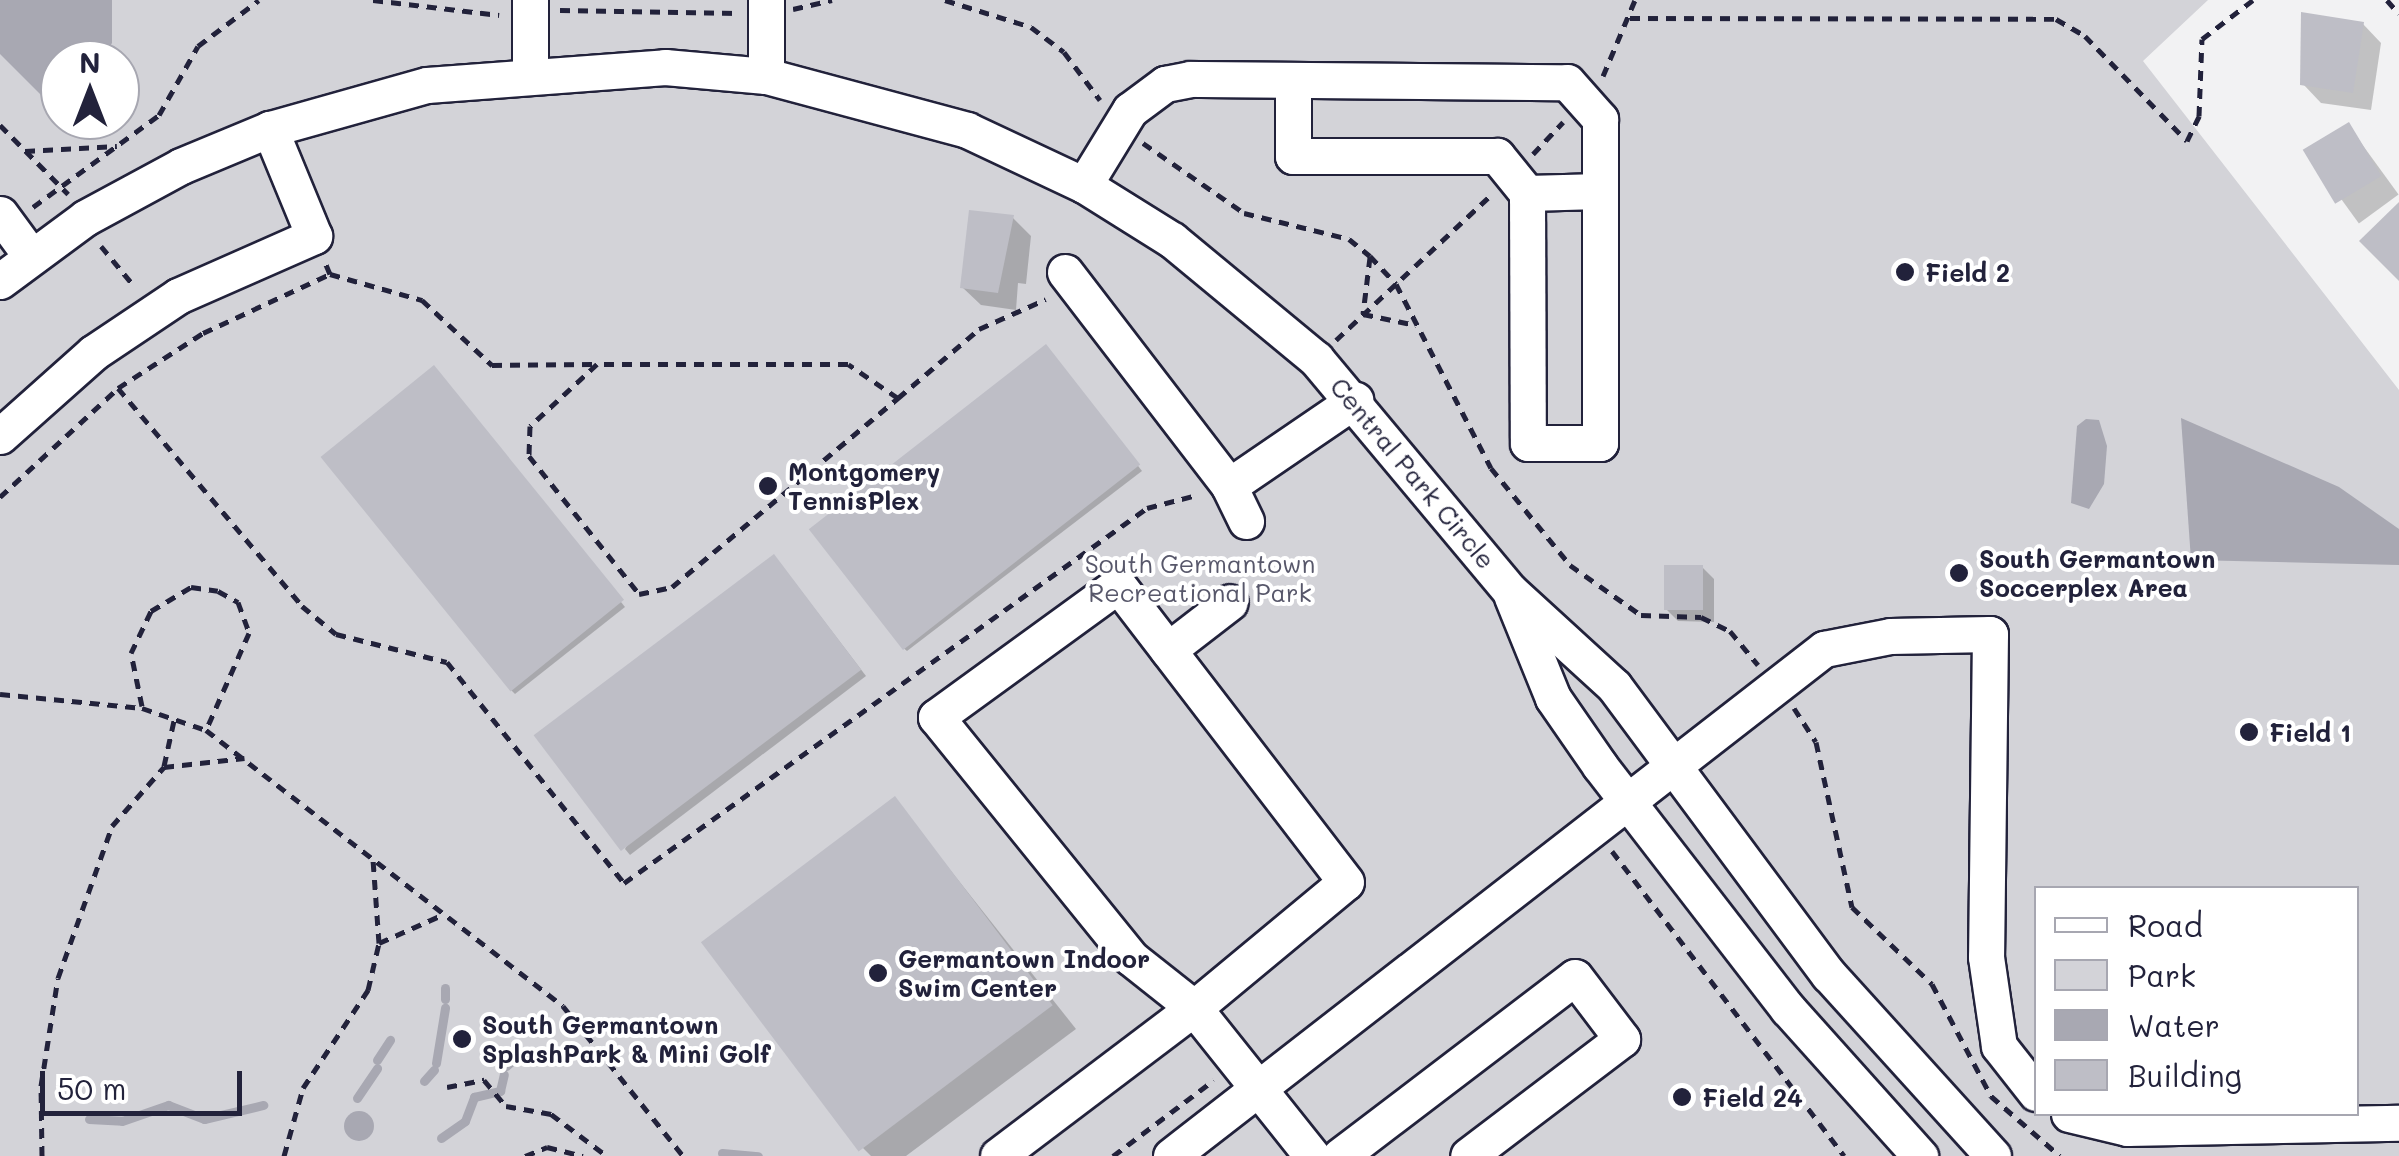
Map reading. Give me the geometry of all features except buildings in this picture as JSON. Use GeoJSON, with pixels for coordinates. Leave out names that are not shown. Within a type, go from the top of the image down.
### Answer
{"type":"FeatureCollection","features":[{"type":"Feature","properties":{"kind":"street"},"geometry":{"type":"LineString","coordinates":[[530,7],[530,71]]}},
{"type":"Feature","properties":{"kind":"street"},"geometry":{"type":"LineString","coordinates":[[766,7],[766,76]]}},
{"type":"Feature","properties":{"kind":"street","name":"Central Park Circle"},"geometry":{"type":"LineString","coordinates":[[0,281],[85,218],[270,129],[428,85],[530,71],[766,76],[967,130],[1084,186],[1240,291],[1355,400],[1510,591],[1614,686],[1829,975],[1993,1156]]}},
{"type":"Feature","properties":{"kind":"street"},"geometry":{"type":"LineString","coordinates":[[1084,186],[1123,121],[1165,84],[1293,80],[1568,82],[1600,119],[1600,443],[1528,443],[1527,193],[1497,156],[1293,156],[1293,80]]}},
{"type":"Feature","properties":{"kind":"street"},"geometry":{"type":"LineString","coordinates":[[0,436],[156,310],[314,236],[270,129]]}},
{"type":"Feature","properties":{"kind":"street"},"geometry":{"type":"LineString","coordinates":[[1527,193],[1600,191]]}},
{"type":"Feature","properties":{"kind":"street"},"geometry":{"type":"LineString","coordinates":[[5,220],[31,256]]}},
{"type":"Feature","properties":{"kind":"street"},"geometry":{"type":"LineString","coordinates":[[1071,280],[1229,486],[1246,521]]}},
{"type":"Feature","properties":{"kind":"street"},"geometry":{"type":"LineString","coordinates":[[1229,486],[1355,400]]}},
{"type":"Feature","properties":{"kind":"street"},"geometry":{"type":"LineString","coordinates":[[998,1156],[1194,1008],[1346,882],[1118,585],[936,717],[1131,958],[1194,1008],[1312,1156]]}},
{"type":"Feature","properties":{"kind":"street","name":"Central Park Circle"},"geometry":{"type":"LineString","coordinates":[[1510,591],[1553,698],[1619,813],[1920,1156]]}},
{"type":"Feature","properties":{"kind":"street"},"geometry":{"type":"LineString","coordinates":[[1168,650],[1230,602]]}},
{"type":"Feature","properties":{"kind":"street"},"geometry":{"type":"LineString","coordinates":[[1170,1156],[1674,771],[1824,649],[1990,634],[1986,957],[1999,1046],[2034,1091]]}},
{"type":"Feature","properties":{"kind":"street"},"geometry":{"type":"LineString","coordinates":[[1340,1156],[1575,977],[1622,1039],[1468,1156]]}},
{"type":"Feature","properties":{"kind":"street"},"geometry":{"type":"LineString","coordinates":[[2076,1116],[2127,1128],[2399,1122]]}},
{"type":"Feature","properties":{"kind":"path"},"geometry":{"type":"LineString","coordinates":[[5,220],[120,146],[159,115],[225,17],[259,0]]}},
{"type":"Feature","properties":{"kind":"path"},"geometry":{"type":"LineString","coordinates":[[373,0],[530,7],[766,7],[832,0]]}},
{"type":"Feature","properties":{"kind":"path"},"geometry":{"type":"LineString","coordinates":[[944,0],[980,4],[1064,52],[1154,155],[1244,214],[1349,239],[1370,256],[1416,325],[1490,468],[1570,565],[1641,614],[1701,617],[1730,631],[1775,686],[1816,742],[1842,885],[1887,940]]}},
{"type":"Feature","properties":{"kind":"path"},"geometry":{"type":"LineString","coordinates":[[1630,18],[2056,20],[2084,36],[2187,141],[2199,116],[2202,39],[2253,0]]}},
{"type":"Feature","properties":{"kind":"path"},"geometry":{"type":"LineString","coordinates":[[2387,0],[2399,14]]}},
{"type":"Feature","properties":{"kind":"path"},"geometry":{"type":"LineString","coordinates":[[0,125],[60,184],[181,347]]}},
{"type":"Feature","properties":{"kind":"path"},"geometry":{"type":"LineString","coordinates":[[26,151],[120,146]]}},
{"type":"Feature","properties":{"kind":"path"},"geometry":{"type":"LineString","coordinates":[[314,236],[330,274]]}},
{"type":"Feature","properties":{"kind":"path"},"geometry":{"type":"LineString","coordinates":[[1370,256],[1363,314],[1416,325]]}},
{"type":"Feature","properties":{"kind":"path"},"geometry":{"type":"LineString","coordinates":[[0,496],[118,388],[181,347],[330,274],[422,300],[492,365],[848,364],[898,398]]}},
{"type":"Feature","properties":{"kind":"path"},"geometry":{"type":"LineString","coordinates":[[597,364],[530,426],[529,456],[638,594],[672,588],[979,329],[1071,280]]}},
{"type":"Feature","properties":{"kind":"path"},"geometry":{"type":"LineString","coordinates":[[118,388],[302,606],[336,634],[447,662],[624,883],[1147,508],[1229,486]]}},
{"type":"Feature","properties":{"kind":"path"},"geometry":{"type":"LineString","coordinates":[[142,708],[131,653],[145,620],[171,594],[218,591],[238,602],[249,633],[206,730]]}},
{"type":"Feature","properties":{"kind":"path"},"geometry":{"type":"LineString","coordinates":[[0,694],[142,708],[176,716],[206,730],[563,1006],[683,1156]]}},
{"type":"Feature","properties":{"kind":"path"},"geometry":{"type":"LineString","coordinates":[[42,1156],[46,1044],[75,914],[112,826],[164,766],[176,716]]}},
{"type":"Feature","properties":{"kind":"path"},"geometry":{"type":"LineString","coordinates":[[164,766],[247,758]]}},
{"type":"Feature","properties":{"kind":"path"},"geometry":{"type":"LineString","coordinates":[[1619,813],[1615,862],[1844,1156]]}},
{"type":"Feature","properties":{"kind":"path"},"geometry":{"type":"LineString","coordinates":[[284,1156],[303,1088],[358,1010],[378,943],[372,860]]}},
{"type":"Feature","properties":{"kind":"path"},"geometry":{"type":"LineString","coordinates":[[378,943],[445,913]]}},
{"type":"Feature","properties":{"kind":"path"},"geometry":{"type":"LineString","coordinates":[[447,1087],[468,1079],[493,1088],[499,1100],[551,1114],[607,1156]]}},
{"type":"Feature","properties":{"kind":"path"},"geometry":{"type":"LineString","coordinates":[[526,1156],[547,1147],[583,1156]]}},
{"type":"Feature","properties":{"kind":"green space","name":"South Germantown Recreational Park"},"geometry":{"type":"Polygon","coordinates":[[[0,0],[2208,0],[2143,61],[2399,390],[2399,1156],[0,1156],[0,0]]]}},
{"type":"Feature","properties":{"kind":"water"},"geometry":{"type":"Polygon","coordinates":[[[0,0],[112,0],[112,40],[40,40],[40,94],[0,54],[0,0]]]}},
{"type":"Feature","properties":{"kind":"water"},"geometry":{"type":"Polygon","coordinates":[[[2181,418],[2339,487],[2399,529],[2399,565],[2191,560],[2181,418]]]}},
{"type":"Feature","properties":{"kind":"water"},"geometry":{"type":"Polygon","coordinates":[[[2086,419],[2099,420],[2107,446],[2104,484],[2089,509],[2071,503],[2077,426],[2086,419]]]}},
{"type":"Feature","properties":{"kind":"water"},"geometry":{"type":"Polygon","coordinates":[[[359,1111],[370,1115],[374,1126],[370,1137],[359,1141],[348,1137],[344,1126],[348,1115],[359,1111]]]}},
{"type":"Feature","properties":{"kind":"waterway"},"geometry":{"type":"LineString","coordinates":[[445,988],[445,999]]}},
{"type":"Feature","properties":{"kind":"waterway"},"geometry":{"type":"LineString","coordinates":[[436,1063],[445,1008]]}},
{"type":"Feature","properties":{"kind":"waterway"},"geometry":{"type":"LineString","coordinates":[[377,1060],[390,1040]]}},
{"type":"Feature","properties":{"kind":"waterway"},"geometry":{"type":"LineString","coordinates":[[506,1066],[514,1059]]}},
{"type":"Feature","properties":{"kind":"waterway"},"geometry":{"type":"LineString","coordinates":[[357,1098],[377,1068]]}},
{"type":"Feature","properties":{"kind":"waterway"},"geometry":{"type":"LineString","coordinates":[[424,1081],[434,1070]]}},
{"type":"Feature","properties":{"kind":"waterway"},"geometry":{"type":"LineString","coordinates":[[441,1138],[465,1121],[474,1097],[500,1091],[504,1074]]}},
{"type":"Feature","properties":{"kind":"waterway"},"geometry":{"type":"LineString","coordinates":[[89,1119],[122,1121],[168,1105],[204,1119],[263,1105]]}},
{"type":"Feature","properties":{"kind":"waterway"},"geometry":{"type":"LineString","coordinates":[[722,1153],[758,1156]]}},
{"type":"Feature","properties":{"kind":"place","name":"Field 2"},"geometry":{"type":"Point","coordinates":[1905,272]}},
{"type":"Feature","properties":{"kind":"place","name":"Montgomery TennisPlex"},"geometry":{"type":"Point","coordinates":[768,486]}},
{"type":"Feature","properties":{"kind":"place","name":"South Germantown Soccerplex Area"},"geometry":{"type":"Point","coordinates":[1959,573]}},
{"type":"Feature","properties":{"kind":"place","name":"Field 1"},"geometry":{"type":"Point","coordinates":[2249,732]}},
{"type":"Feature","properties":{"kind":"place","name":"Germantown Indoor Swim Center"},"geometry":{"type":"Point","coordinates":[878,973]}},
{"type":"Feature","properties":{"kind":"place","name":"South Germantown SplashPark & Mini Golf"},"geometry":{"type":"Point","coordinates":[462,1039]}},
{"type":"Feature","properties":{"kind":"place","name":"Field 24"},"geometry":{"type":"Point","coordinates":[1682,1097]}}]}
